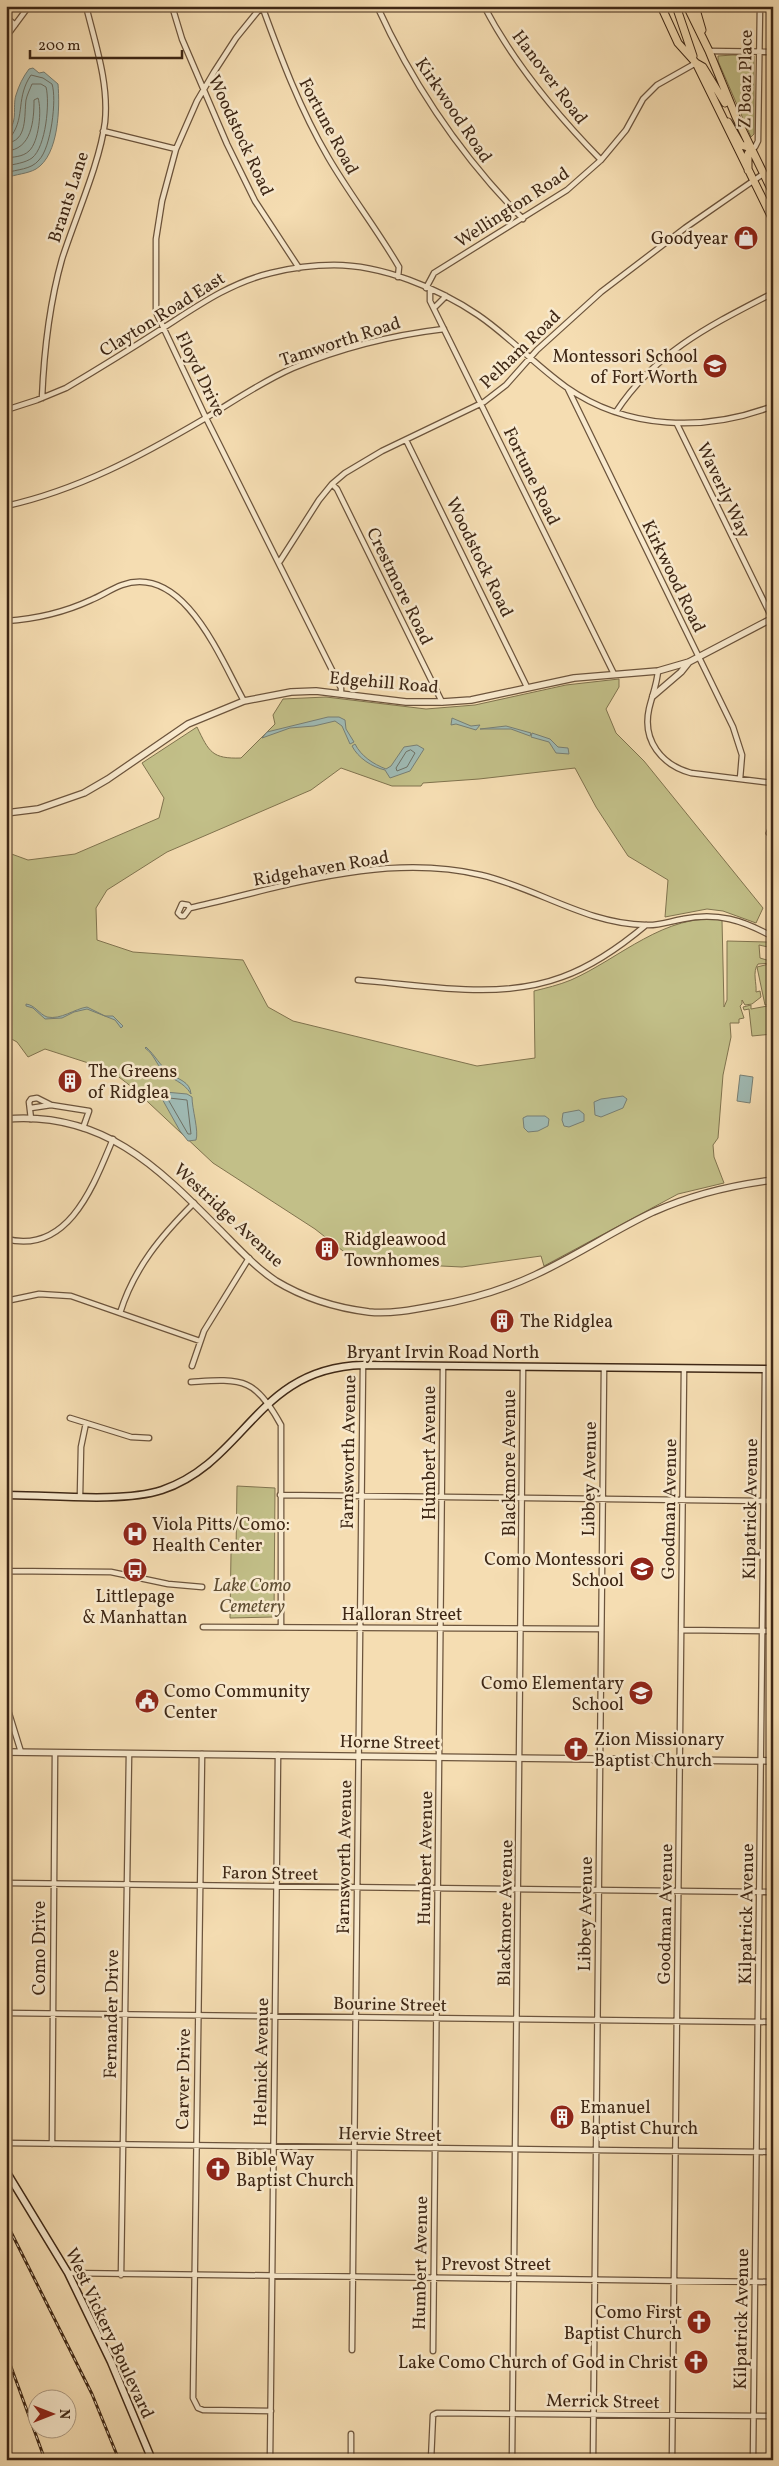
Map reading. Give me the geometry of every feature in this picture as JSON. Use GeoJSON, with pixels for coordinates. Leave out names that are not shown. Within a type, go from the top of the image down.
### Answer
{"type":"FeatureCollection","features":[{"type":"Feature","properties":{"kind":"main road"},"geometry":{"type":"LineString","coordinates":[[661,6],[678,43],[696,63],[703,67],[736,118]]}},
{"type":"Feature","properties":{"kind":"main road"},"geometry":{"type":"LineString","coordinates":[[676,6],[683,34],[696,63],[752,181],[773,220]]}},
{"type":"Feature","properties":{"kind":"main road"},"geometry":{"type":"LineString","coordinates":[[687,6],[709,51],[736,118],[773,193]]}},
{"type":"Feature","properties":{"kind":"main road"},"geometry":{"type":"LineString","coordinates":[[695,6],[709,51]]}},
{"type":"Feature","properties":{"kind":"main road"},"geometry":{"type":"LineString","coordinates":[[717,109],[726,119],[741,145],[751,148]]}},
{"type":"Feature","properties":{"kind":"main road"},"geometry":{"type":"LineString","coordinates":[[748,172],[748,154],[751,148]]}},
{"type":"Feature","properties":{"kind":"main road","name":"Bryant Irvin Road North"},"geometry":{"type":"LineString","coordinates":[[7,1495],[80,1496],[143,1494],[162,1490],[186,1479],[214,1458],[267,1404],[287,1388],[314,1373],[332,1368],[363,1365],[773,1369]]}},
{"type":"Feature","properties":{"kind":"main road","name":"West Vickery Boulevard"},"geometry":{"type":"LineString","coordinates":[[6,2171],[68,2273],[111,2362],[152,2460]]}},
{"type":"Feature","properties":{"kind":"street"},"geometry":{"type":"LineString","coordinates":[[6,37],[29,6]]}},
{"type":"Feature","properties":{"kind":"street","name":"Brants Lane"},"geometry":{"type":"LineString","coordinates":[[42,398],[46,334],[52,298],[62,260],[103,131],[104,86],[86,6]]}},
{"type":"Feature","properties":{"kind":"street","name":"Woodstock Road"},"geometry":{"type":"LineString","coordinates":[[172,6],[182,39],[255,201],[299,268]]}},
{"type":"Feature","properties":{"kind":"street","name":"Floyd Drive"},"geometry":{"type":"LineString","coordinates":[[262,6],[236,38],[204,90],[176,149],[162,201],[156,239],[156,312],[206,418],[280,561],[342,688],[341,693]]}},
{"type":"Feature","properties":{"kind":"street","name":"Fortune Road"},"geometry":{"type":"LineString","coordinates":[[262,6],[291,85],[309,122],[339,176],[399,267],[398,277]]}},
{"type":"Feature","properties":{"kind":"street","name":"Kirkwood Road"},"geometry":{"type":"LineString","coordinates":[[377,6],[406,64],[445,126],[478,171],[523,219]]}},
{"type":"Feature","properties":{"kind":"street","name":"Hanover Road"},"geometry":{"type":"LineString","coordinates":[[484,6],[513,56],[558,116],[601,160]]}},
{"type":"Feature","properties":{"kind":"street","name":"Z Boaz Place"},"geometry":{"type":"LineString","coordinates":[[751,148],[755,147],[758,141],[760,6]]}},
{"type":"Feature","properties":{"kind":"street"},"geometry":{"type":"LineString","coordinates":[[6,17],[15,25]]}},
{"type":"Feature","properties":{"kind":"street"},"geometry":{"type":"LineString","coordinates":[[709,51],[773,52]]}},
{"type":"Feature","properties":{"kind":"street","name":"Wellington Road"},"geometry":{"type":"LineString","coordinates":[[428,289],[434,274],[567,190],[601,160],[626,130],[643,99],[658,85],[696,63]]}},
{"type":"Feature","properties":{"kind":"street"},"geometry":{"type":"LineString","coordinates":[[103,131],[176,149]]}},
{"type":"Feature","properties":{"kind":"street","name":"Pelham Road"},"geometry":{"type":"LineString","coordinates":[[280,561],[296,532],[332,484],[360,464],[481,404],[506,385],[530,358],[601,292],[685,228],[763,174]]}},
{"type":"Feature","properties":{"kind":"street","name":"Clayton Road East"},"geometry":{"type":"LineString","coordinates":[[6,410],[66,388],[237,283],[299,268],[334,265],[367,269],[398,277],[446,296],[479,315],[568,389],[616,412],[650,422],[677,424],[728,420],[773,406]]}},
{"type":"Feature","properties":{"kind":"street","name":"Fortune Road"},"geometry":{"type":"LineString","coordinates":[[428,289],[430,301],[614,674]]}},
{"type":"Feature","properties":{"kind":"street"},"geometry":{"type":"LineString","coordinates":[[616,412],[642,378],[666,356],[689,339],[773,293]]}},
{"type":"Feature","properties":{"kind":"street"},"geometry":{"type":"LineString","coordinates":[[434,308],[446,296]]}},
{"type":"Feature","properties":{"kind":"street","name":"Tamworth Road"},"geometry":{"type":"LineString","coordinates":[[6,506],[52,494],[110,470],[206,418],[240,396],[294,368],[349,349],[406,334],[444,329]]}},
{"type":"Feature","properties":{"kind":"street","name":"Kirkwood Road"},"geometry":{"type":"LineString","coordinates":[[568,389],[739,742],[742,755],[740,780]]}},
{"type":"Feature","properties":{"kind":"street","name":"Waverly Way"},"geometry":{"type":"LineString","coordinates":[[677,424],[772,619]]}},
{"type":"Feature","properties":{"kind":"street","name":"Woodstock Road"},"geometry":{"type":"LineString","coordinates":[[406,440],[527,687]]}},
{"type":"Feature","properties":{"kind":"street","name":"Crestmore Road"},"geometry":{"type":"LineString","coordinates":[[332,484],[337,489],[442,702]]}},
{"type":"Feature","properties":{"kind":"street"},"geometry":{"type":"LineString","coordinates":[[6,621],[50,616],[123,585],[138,583],[155,585],[183,600],[196,615],[244,701]]}},
{"type":"Feature","properties":{"kind":"street","name":"Edgehill Road"},"geometry":{"type":"LineString","coordinates":[[6,813],[38,809],[84,793],[188,724],[244,701],[291,692],[341,693],[406,702],[471,700],[552,681],[658,671],[689,662],[772,619]]}},
{"type":"Feature","properties":{"kind":"street"},"geometry":{"type":"LineString","coordinates":[[653,696],[681,672],[689,662]]}},
{"type":"Feature","properties":{"kind":"street"},"geometry":{"type":"LineString","coordinates":[[658,671],[649,710],[649,725],[654,746],[663,759],[670,765],[691,773],[773,783]]}},
{"type":"Feature","properties":{"kind":"street"},"geometry":{"type":"LineString","coordinates":[[768,833],[773,823]]}},
{"type":"Feature","properties":{"kind":"street","name":"Ridgehaven Road"},"geometry":{"type":"LineString","coordinates":[[190,908],[306,881],[373,869],[446,869],[517,884],[586,915],[646,925],[714,915],[747,923],[773,937]]}},
{"type":"Feature","properties":{"kind":"street"},"geometry":{"type":"LineString","coordinates":[[358,980],[472,989],[536,985],[563,977],[586,967],[646,925]]}},
{"type":"Feature","properties":{"kind":"street"},"geometry":{"type":"LineString","coordinates":[[30,1118],[31,1108],[29,1102],[31,1099],[37,1098],[51,1105]]}},
{"type":"Feature","properties":{"kind":"street"},"geometry":{"type":"LineString","coordinates":[[41,1106],[42,1100]]}},
{"type":"Feature","properties":{"kind":"street"},"geometry":{"type":"LineString","coordinates":[[31,1108],[51,1105],[89,1111],[84,1128]]}},
{"type":"Feature","properties":{"kind":"street","name":"Westridge Avenue"},"geometry":{"type":"LineString","coordinates":[[6,1119],[30,1118],[84,1128],[114,1139],[154,1166],[194,1203],[248,1258],[276,1281],[304,1295],[333,1305],[370,1312],[411,1310],[459,1301],[511,1285],[536,1275],[653,1212],[690,1198],[751,1182],[773,1180]]}},
{"type":"Feature","properties":{"kind":"street"},"geometry":{"type":"LineString","coordinates":[[6,1238],[33,1241],[48,1236],[68,1221],[87,1197],[114,1139]]}},
{"type":"Feature","properties":{"kind":"street"},"geometry":{"type":"LineString","coordinates":[[120,1313],[127,1291],[141,1264],[165,1232],[194,1203]]}},
{"type":"Feature","properties":{"kind":"street"},"geometry":{"type":"LineString","coordinates":[[192,1366],[200,1341],[248,1258]]}},
{"type":"Feature","properties":{"kind":"street"},"geometry":{"type":"LineString","coordinates":[[6,1301],[39,1294],[71,1296],[200,1341]]}},
{"type":"Feature","properties":{"kind":"street","name":"Farnsworth Avenue"},"geometry":{"type":"LineString","coordinates":[[352,2350],[363,1365]]}},
{"type":"Feature","properties":{"kind":"street","name":"Humbert Avenue"},"geometry":{"type":"LineString","coordinates":[[432,2351],[443,1366]]}},
{"type":"Feature","properties":{"kind":"street","name":"Blackmore Avenue"},"geometry":{"type":"LineString","coordinates":[[512,2460],[522,1628],[523,1367]]}},
{"type":"Feature","properties":{"kind":"street","name":"Libbey Avenue"},"geometry":{"type":"LineString","coordinates":[[593,2460],[604,1368]]}},
{"type":"Feature","properties":{"kind":"street","name":"Goodman Avenue"},"geometry":{"type":"LineString","coordinates":[[672,2460],[684,1369]]}},
{"type":"Feature","properties":{"kind":"street","name":"Kilpatrick Avenue"},"geometry":{"type":"LineString","coordinates":[[753,2460],[765,1369]]}},
{"type":"Feature","properties":{"kind":"street"},"geometry":{"type":"LineString","coordinates":[[191,1382],[235,1382],[248,1385],[267,1404],[280,1425],[281,1627]]}},
{"type":"Feature","properties":{"kind":"street"},"geometry":{"type":"LineString","coordinates":[[70,1418],[130,1438],[149,1438]]}},
{"type":"Feature","properties":{"kind":"street"},"geometry":{"type":"LineString","coordinates":[[80,1496],[81,1447],[86,1423]]}},
{"type":"Feature","properties":{"kind":"street"},"geometry":{"type":"LineString","coordinates":[[7,1495],[6,1672],[8,1710],[21,1752]]}},
{"type":"Feature","properties":{"kind":"street"},"geometry":{"type":"LineString","coordinates":[[280,1495],[773,1500]]}},
{"type":"Feature","properties":{"kind":"street"},"geometry":{"type":"LineString","coordinates":[[6,1571],[111,1572],[173,1585],[202,1587]]}},
{"type":"Feature","properties":{"kind":"street","name":"Halloran Street"},"geometry":{"type":"LineString","coordinates":[[203,1627],[601,1629]]}},
{"type":"Feature","properties":{"kind":"street"},"geometry":{"type":"LineString","coordinates":[[681,1630],[773,1631]]}},
{"type":"Feature","properties":{"kind":"street","name":"Horne Street"},"geometry":{"type":"LineString","coordinates":[[6,1752],[773,1761]]}},
{"type":"Feature","properties":{"kind":"street","name":"Como Drive"},"geometry":{"type":"LineString","coordinates":[[52,2144],[55,1753]]}},
{"type":"Feature","properties":{"kind":"street","name":"Fernander Drive"},"geometry":{"type":"LineString","coordinates":[[121,2275],[129,1754]]}},
{"type":"Feature","properties":{"kind":"street","name":"Carver Drive"},"geometry":{"type":"LineString","coordinates":[[202,1754],[193,2398],[195,2403],[203,2410],[271,2412]]}},
{"type":"Feature","properties":{"kind":"street","name":"Helmick Avenue"},"geometry":{"type":"LineString","coordinates":[[270,2460],[278,1755]]}},
{"type":"Feature","properties":{"kind":"street","name":"Faron Street"},"geometry":{"type":"LineString","coordinates":[[6,1883],[773,1892]]}},
{"type":"Feature","properties":{"kind":"street","name":"Bourine Street"},"geometry":{"type":"LineString","coordinates":[[6,2013],[773,2022]]}},
{"type":"Feature","properties":{"kind":"street","name":"Hervie Street"},"geometry":{"type":"LineString","coordinates":[[6,2144],[773,2152]]}},
{"type":"Feature","properties":{"kind":"street","name":"Prevost Street"},"geometry":{"type":"LineString","coordinates":[[68,2273],[773,2282]]}},
{"type":"Feature","properties":{"kind":"street","name":"Merrick Street"},"geometry":{"type":"LineString","coordinates":[[431,2460],[433,2415],[446,2412],[773,2416]]}},
{"type":"Feature","properties":{"kind":"street"},"geometry":{"type":"LineString","coordinates":[[351,2434],[351,2460]]}},
{"type":"Feature","properties":{"kind":"green space"},"geometry":{"type":"Polygon","coordinates":[[[718,56],[754,56],[754,134],[751,137],[718,61],[718,56]]]}},
{"type":"Feature","properties":{"kind":"green space"},"geometry":{"type":"Polygon","coordinates":[[[619,679],[619,687],[606,709],[616,733],[644,761],[763,908],[756,923],[723,911],[707,909],[665,917],[668,880],[628,856],[596,807],[575,768],[479,779],[423,783],[421,786],[392,786],[341,768],[311,790],[167,852],[107,890],[96,908],[97,940],[133,952],[243,960],[268,1007],[293,1021],[477,1066],[535,1058],[534,991],[571,980],[662,930],[701,919],[722,920],[724,1007],[727,1000],[727,941],[767,942],[773,945],[773,952],[769,952],[768,947],[759,945],[760,958],[770,961],[770,957],[773,957],[773,963],[758,964],[756,967],[756,992],[760,991],[761,997],[752,1004],[745,1005],[742,1000],[740,1006],[744,1018],[739,1019],[739,1023],[730,1023],[731,1037],[723,1075],[718,1138],[713,1145],[714,1157],[724,1183],[678,1194],[544,1266],[541,1256],[462,1267],[357,1262],[315,1229],[213,1163],[133,1088],[110,1070],[45,1049],[28,1057],[17,1042],[6,1036],[6,852],[28,860],[75,854],[159,818],[164,798],[142,763],[197,727],[205,743],[217,755],[241,758],[275,724],[273,715],[283,699],[326,697],[426,709],[475,705],[566,685],[619,679]]]}},
{"type":"Feature","properties":{"kind":"green space"},"geometry":{"type":"Polygon","coordinates":[[[773,963],[773,1004],[765,1005],[757,967],[773,963]]]}},
{"type":"Feature","properties":{"kind":"green space"},"geometry":{"type":"Polygon","coordinates":[[[751,1005],[751,1009],[773,1005],[773,1034],[752,1036],[749,1009],[744,1010],[743,1007],[751,1005]]]}},
{"type":"Feature","properties":{"kind":"green space","name":"Lake Como Cemetery"},"geometry":{"type":"Polygon","coordinates":[[[237,1486],[275,1488],[274,1617],[230,1618],[231,1553],[236,1552],[237,1486]]]}},
{"type":"Feature","properties":{"kind":"water"},"geometry":{"type":"Polygon","coordinates":[[[33,68],[39,73],[44,72],[58,84],[59,105],[54,142],[44,162],[36,169],[6,178],[6,132],[10,129],[14,120],[17,91],[29,69],[33,68]]]}},
{"type":"Feature","properties":{"kind":"water"},"geometry":{"type":"Polygon","coordinates":[[[328,717],[339,717],[345,720],[346,729],[354,742],[350,744],[342,726],[335,721],[314,726],[290,728],[262,738],[267,732],[328,717]]]}},
{"type":"Feature","properties":{"kind":"water"},"geometry":{"type":"Polygon","coordinates":[[[452,718],[471,726],[480,725],[476,730],[456,724],[451,725],[452,718]]]}},
{"type":"Feature","properties":{"kind":"water"},"geometry":{"type":"Polygon","coordinates":[[[506,726],[531,733],[530,736],[511,729],[480,729],[506,726]]]}},
{"type":"Feature","properties":{"kind":"water"},"geometry":{"type":"Polygon","coordinates":[[[532,733],[550,739],[558,747],[568,748],[569,754],[556,753],[549,742],[531,737],[532,733]]]}},
{"type":"Feature","properties":{"kind":"water"},"geometry":{"type":"Polygon","coordinates":[[[355,744],[368,759],[386,769],[391,766],[404,747],[417,745],[424,749],[410,771],[390,778],[385,770],[375,767],[362,758],[352,746],[355,744]]]}},
{"type":"Feature","properties":{"kind":"water"},"geometry":{"type":"Polygon","coordinates":[[[26,1004],[32,1006],[44,1016],[52,1018],[87,1007],[105,1016],[113,1016],[123,1026],[121,1028],[115,1020],[87,1009],[74,1012],[62,1018],[45,1019],[33,1008],[26,1006],[26,1004]]]}},
{"type":"Feature","properties":{"kind":"water"},"geometry":{"type":"Polygon","coordinates":[[[146,1047],[166,1070],[186,1083],[191,1094],[185,1086],[163,1071],[146,1047]]]}},
{"type":"Feature","properties":{"kind":"water"},"geometry":{"type":"Polygon","coordinates":[[[740,1075],[753,1077],[750,1103],[737,1101],[740,1075]]]}},
{"type":"Feature","properties":{"kind":"water"},"geometry":{"type":"Polygon","coordinates":[[[165,1092],[187,1094],[192,1097],[197,1131],[196,1140],[188,1141],[180,1131],[161,1097],[165,1092]]]}},
{"type":"Feature","properties":{"kind":"water"},"geometry":{"type":"Polygon","coordinates":[[[623,1096],[627,1099],[623,1108],[601,1117],[595,1115],[594,1102],[601,1099],[623,1096]]]}},
{"type":"Feature","properties":{"kind":"water"},"geometry":{"type":"Polygon","coordinates":[[[579,1110],[584,1114],[584,1121],[569,1127],[564,1126],[562,1120],[563,1113],[579,1110]]]}},
{"type":"Feature","properties":{"kind":"water"},"geometry":{"type":"Polygon","coordinates":[[[527,1116],[545,1116],[549,1119],[548,1126],[538,1131],[528,1132],[524,1128],[523,1118],[527,1116]]]}},
{"type":"Feature","properties":{"kind":"railway"},"geometry":{"type":"LineString","coordinates":[[6,2222],[92,2394],[119,2460]]}},
{"type":"Feature","properties":{"kind":"railway"},"geometry":{"type":"LineString","coordinates":[[6,2353],[45,2460]]}},
{"type":"Feature","properties":{"kind":"place","name":"Goodyear"},"geometry":{"type":"Point","coordinates":[746,238]}},
{"type":"Feature","properties":{"kind":"place","name":"Montessori School of Fort Worth"},"geometry":{"type":"Point","coordinates":[715,366]}},
{"type":"Feature","properties":{"kind":"place","name":"The Greens of Ridglea"},"geometry":{"type":"Point","coordinates":[70,1081]}},
{"type":"Feature","properties":{"kind":"place","name":"Ridgleawood Townhomes"},"geometry":{"type":"Point","coordinates":[327,1249]}},
{"type":"Feature","properties":{"kind":"place","name":"The Ridglea"},"geometry":{"type":"Point","coordinates":[502,1321]}},
{"type":"Feature","properties":{"kind":"place","name":"Viola Pitts/Como: Health Center"},"geometry":{"type":"Point","coordinates":[135,1534]}},
{"type":"Feature","properties":{"kind":"place","name":"Como Montessori School"},"geometry":{"type":"Point","coordinates":[642,1569]}},
{"type":"Feature","properties":{"kind":"place","name":"Littlepage & Manhattan"},"geometry":{"type":"Point","coordinates":[135,1570]}},
{"type":"Feature","properties":{"kind":"place","name":"Como Elementary School"},"geometry":{"type":"Point","coordinates":[641,1693]}},
{"type":"Feature","properties":{"kind":"place","name":"Como Community Center"},"geometry":{"type":"Point","coordinates":[147,1701]}},
{"type":"Feature","properties":{"kind":"place","name":"Zion Missionary Baptist Church"},"geometry":{"type":"Point","coordinates":[576,1749]}},
{"type":"Feature","properties":{"kind":"place","name":"Emanuel Baptist Church"},"geometry":{"type":"Point","coordinates":[562,2117]}},
{"type":"Feature","properties":{"kind":"place","name":"Bible Way Baptist Church"},"geometry":{"type":"Point","coordinates":[218,2169]}},
{"type":"Feature","properties":{"kind":"place","name":"Como First Baptist Church"},"geometry":{"type":"Point","coordinates":[699,2322]}},
{"type":"Feature","properties":{"kind":"place","name":"Lake Como Church of God in Christ"},"geometry":{"type":"Point","coordinates":[696,2362]}}]}
